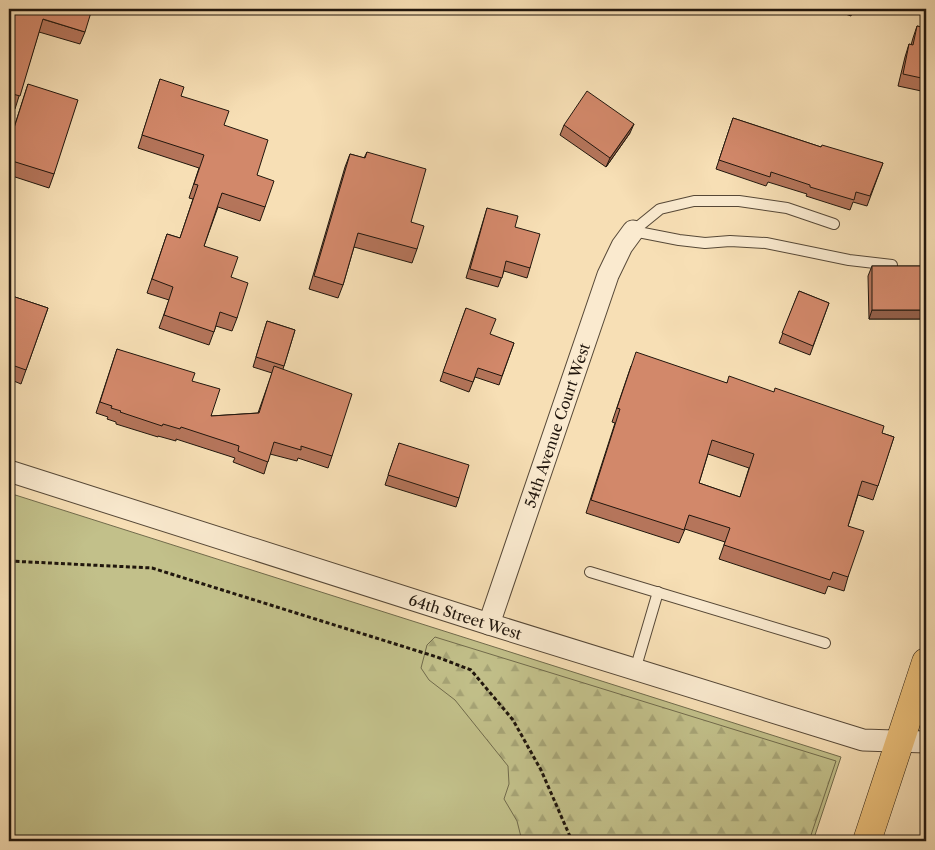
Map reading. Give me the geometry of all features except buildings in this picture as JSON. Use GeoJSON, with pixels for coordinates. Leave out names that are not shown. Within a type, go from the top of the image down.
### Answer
{"type":"FeatureCollection","features":[{"type":"Feature","properties":{"kind":"main road"},"geometry":{"type":"LineString","coordinates":[[867,841],[913,742],[926,662]]}},
{"type":"Feature","properties":{"kind":"street","name":"54th Avenue Court West"},"geometry":{"type":"LineString","coordinates":[[488,624],[608,275],[622,246],[633,231]]}},
{"type":"Feature","properties":{"kind":"street","name":"64th Street West"},"geometry":{"type":"LineString","coordinates":[[9,471],[488,624],[863,740],[913,742]]}},
{"type":"Feature","properties":{"kind":"lane"},"geometry":{"type":"LineString","coordinates":[[633,231],[660,209],[694,201],[739,201],[787,208],[834,224]]}},
{"type":"Feature","properties":{"kind":"lane"},"geometry":{"type":"LineString","coordinates":[[633,231],[705,243],[730,241],[766,243],[849,260],[892,264]]}},
{"type":"Feature","properties":{"kind":"lane"},"geometry":{"type":"LineString","coordinates":[[590,572],[825,643]]}},
{"type":"Feature","properties":{"kind":"lane"},"geometry":{"type":"LineString","coordinates":[[636,670],[658,592]]}},
{"type":"Feature","properties":{"kind":"path"},"geometry":{"type":"LineString","coordinates":[[9,561],[152,568],[438,657],[471,670],[514,720],[541,770],[572,841]]}},
{"type":"Feature","properties":{"kind":"green space"},"geometry":{"type":"Polygon","coordinates":[[[9,493],[841,757],[813,841],[9,841],[9,493]]]}},
{"type":"Feature","properties":{"kind":"green space"},"geometry":{"type":"Polygon","coordinates":[[[435,637],[836,761],[809,841],[522,841],[517,821],[504,799],[509,784],[508,766],[455,700],[429,680],[421,668],[427,645],[435,637]]]}}]}
